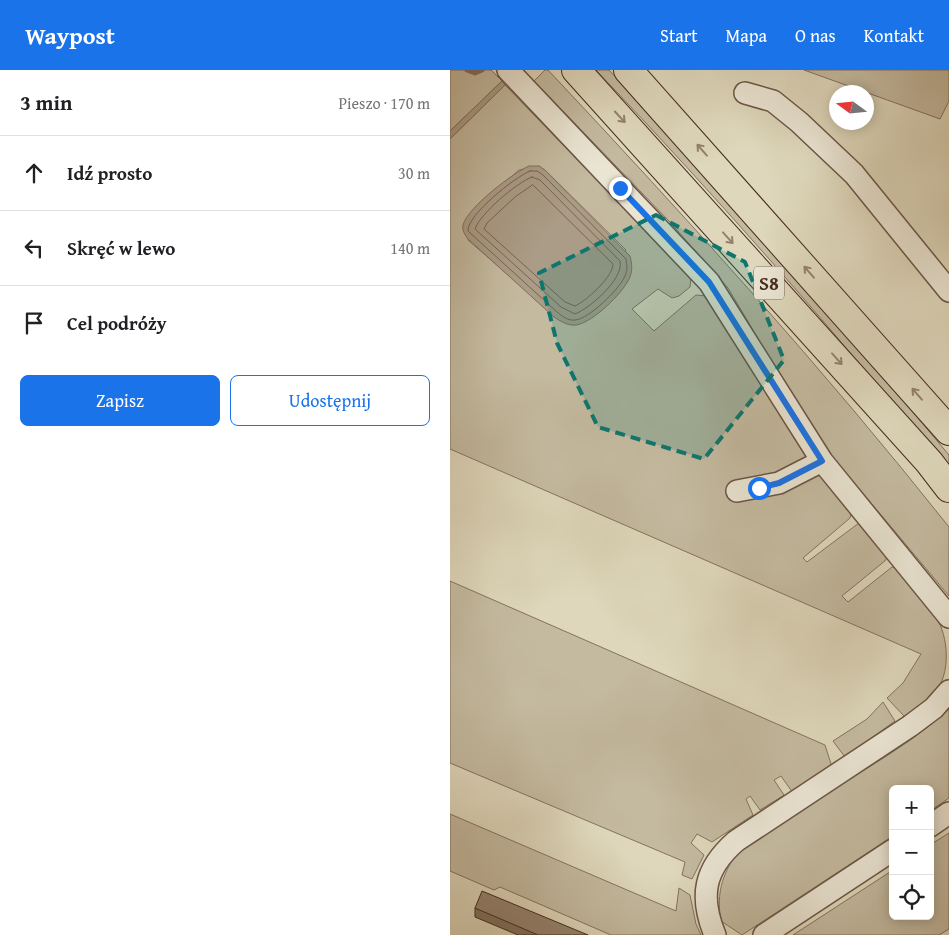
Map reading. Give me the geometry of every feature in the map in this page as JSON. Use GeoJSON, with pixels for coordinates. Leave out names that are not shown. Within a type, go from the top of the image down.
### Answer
{"type":"FeatureCollection","features":[{"type":"Feature","properties":{"kind":"highway","name":"S8"},"geometry":{"type":"LineString","coordinates":[[628,70],[949,430]]}},
{"type":"Feature","properties":{"kind":"highway","name":"S8"},"geometry":{"type":"LineString","coordinates":[[581,76],[923,455],[949,488]]}},
{"type":"Feature","properties":{"kind":"street"},"geometry":{"type":"LineString","coordinates":[[508,70],[709,282],[822,461],[949,617]]}},
{"type":"Feature","properties":{"kind":"street"},"geometry":{"type":"LineString","coordinates":[[745,93],[774,101],[800,122],[854,174],[949,291]]}},
{"type":"Feature","properties":{"kind":"street"},"geometry":{"type":"LineString","coordinates":[[737,492],[779,483],[822,461]]}},
{"type":"Feature","properties":{"kind":"street"},"geometry":{"type":"LineString","coordinates":[[715,935],[708,919],[705,896],[708,880],[723,852],[736,841],[910,726],[934,708],[949,692]]}},
{"type":"Feature","properties":{"kind":"street"},"geometry":{"type":"LineString","coordinates":[[934,823],[949,813]]}},
{"type":"Feature","properties":{"kind":"street"},"geometry":{"type":"LineString","coordinates":[[764,935],[889,853]]}},
{"type":"Feature","properties":{"kind":"highlighted area"},"geometry":{"type":"Polygon","coordinates":[[[656,215],[745,262],[784,360],[704,459],[598,427],[557,343],[539,273],[656,215]]]}},
{"type":"Feature","properties":{"kind":"shaded area"},"geometry":{"type":"Polygon","coordinates":[[[450,70],[491,70],[502,81],[450,131],[450,70]]]}},
{"type":"Feature","properties":{"kind":"shaded area"},"geometry":{"type":"Polygon","coordinates":[[[545,70],[548,70],[600,126],[753,294],[853,409],[949,527],[949,596],[819,441],[728,288],[669,221],[534,81],[545,70]]]}},
{"type":"Feature","properties":{"kind":"shaded area"},"geometry":{"type":"Polygon","coordinates":[[[596,70],[609,70],[812,292],[949,455],[949,471],[776,267],[596,70]]]}},
{"type":"Feature","properties":{"kind":"shaded area"},"geometry":{"type":"Polygon","coordinates":[[[804,70],[949,70],[949,101],[940,119],[874,95],[874,85],[846,85],[804,70]]]}},
{"type":"Feature","properties":{"kind":"shaded area"},"geometry":{"type":"Polygon","coordinates":[[[505,85],[691,277],[690,287],[679,296],[672,298],[658,289],[632,309],[654,331],[696,295],[707,296],[807,458],[849,508],[850,518],[803,558],[807,562],[859,523],[886,555],[886,560],[842,596],[848,602],[892,567],[897,568],[938,620],[944,635],[946,653],[945,672],[938,688],[927,701],[905,717],[887,698],[903,683],[921,654],[450,449],[450,139],[505,85]],[[539,166],[519,170],[472,211],[468,240],[561,321],[626,250],[539,166]]]}},
{"type":"Feature","properties":{"kind":"shaded area"},"geometry":{"type":"Polygon","coordinates":[[[450,581],[825,745],[832,767],[793,793],[781,776],[774,780],[784,795],[760,810],[750,796],[746,799],[753,815],[712,842],[697,834],[691,843],[704,855],[692,879],[682,875],[685,862],[450,763],[450,581]]]}},
{"type":"Feature","properties":{"kind":"shaded area"},"geometry":{"type":"Polygon","coordinates":[[[883,702],[895,721],[845,757],[833,741],[867,719],[883,702]]]}},
{"type":"Feature","properties":{"kind":"shaded area"},"geometry":{"type":"Polygon","coordinates":[[[949,709],[949,798],[934,808],[934,785],[889,785],[889,839],[742,935],[721,921],[719,905],[722,882],[733,859],[741,850],[799,810],[888,755],[930,726],[949,709]]]}},
{"type":"Feature","properties":{"kind":"shaded area"},"geometry":{"type":"Polygon","coordinates":[[[450,814],[676,911],[679,888],[690,895],[696,924],[701,935],[611,935],[500,887],[494,890],[450,871],[450,814]]]}},
{"type":"Feature","properties":{"kind":"shaded area"},"geometry":{"type":"Polygon","coordinates":[[[949,833],[949,929],[939,935],[793,935],[889,873],[889,920],[934,920],[934,842],[949,833]]]}},
{"type":"Feature","properties":{"kind":"water"},"geometry":{"type":"Polygon","coordinates":[[[502,81],[505,85],[450,139],[450,131],[502,81]]]}},
{"type":"Feature","properties":{"kind":"water"},"geometry":{"type":"Polygon","coordinates":[[[529,166],[539,166],[546,171],[630,256],[632,270],[625,285],[606,307],[583,323],[570,325],[554,317],[468,239],[463,231],[463,225],[467,218],[482,200],[502,183],[529,166]]]}},
{"type":"Feature","properties":{"kind":"building"},"geometry":{"type":"Polygon","coordinates":[[[482,891],[588,935],[538,935],[475,908],[482,891]]]}},
{"type":"Feature","properties":{"kind":"waterway"},"geometry":{"type":"LineString","coordinates":[[467,70],[475,73],[482,70]]}},
{"type":"Feature","properties":{"kind":"route"},"geometry":{"type":"LineString","coordinates":[[620,188],[709,282],[822,461],[779,483],[759,488]]}}]}
